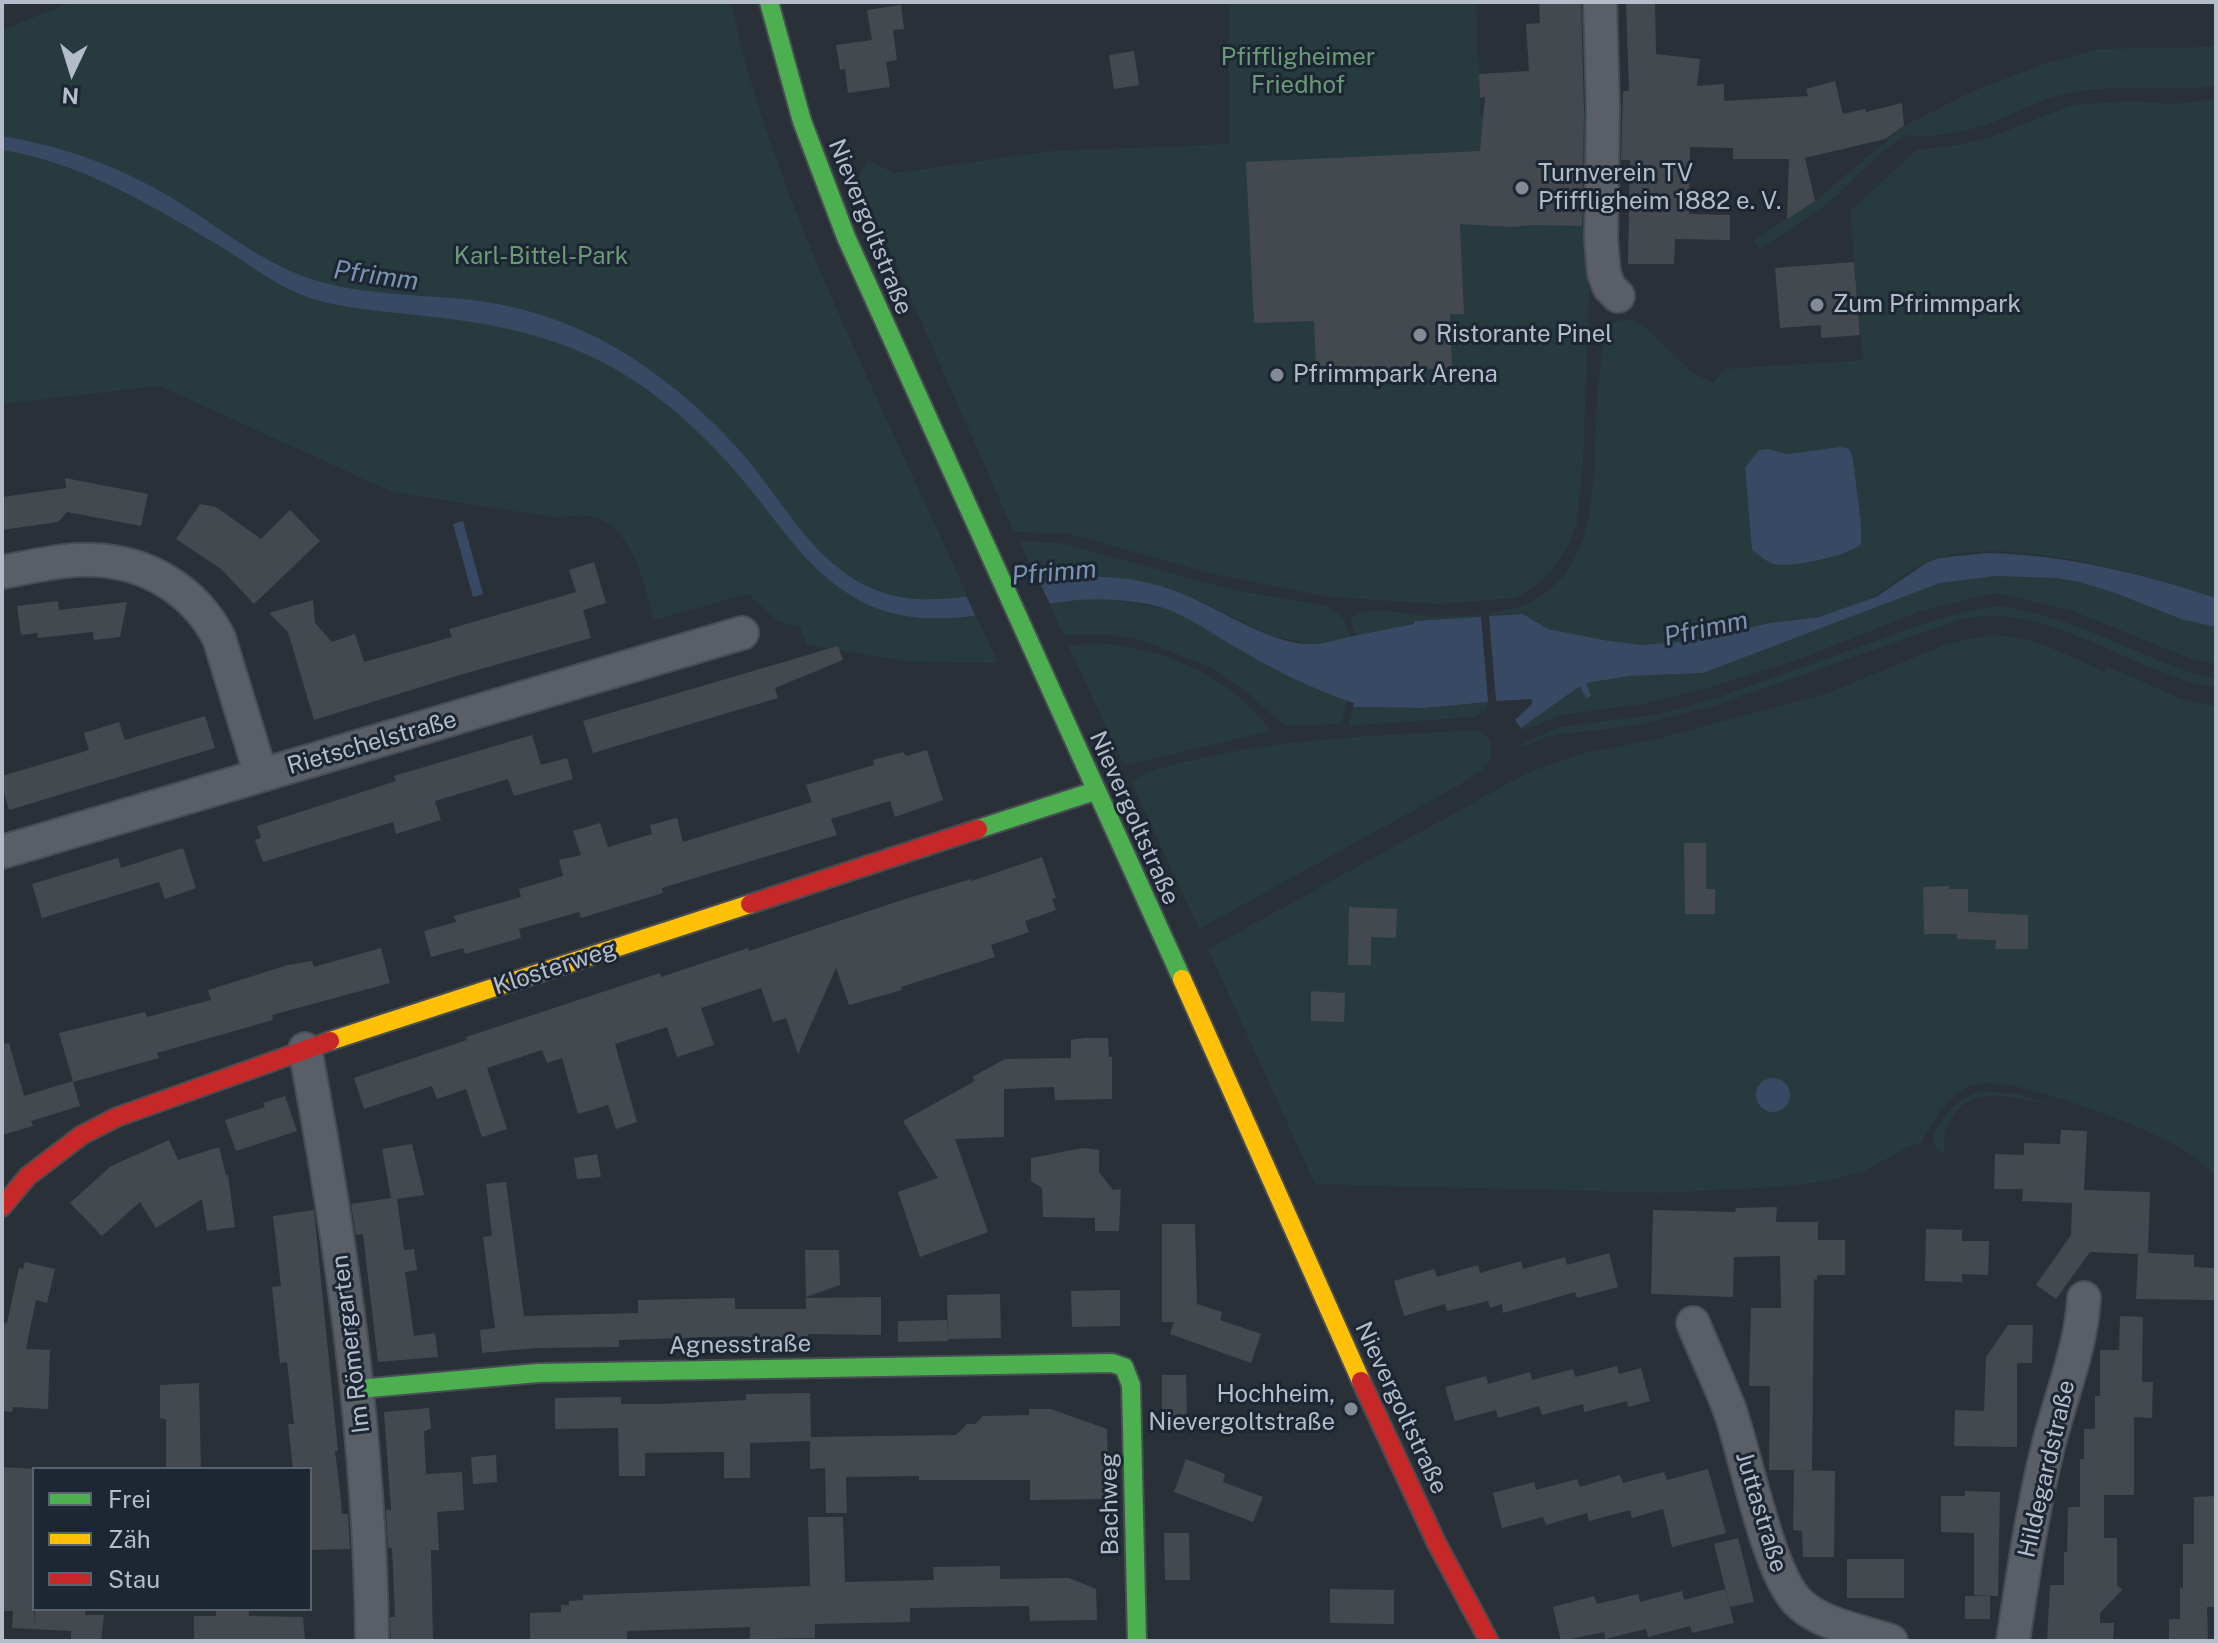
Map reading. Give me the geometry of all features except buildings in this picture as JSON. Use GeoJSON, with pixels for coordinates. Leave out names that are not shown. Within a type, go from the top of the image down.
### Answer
{"type":"FeatureCollection","features":[{"type":"Feature","properties":{"kind":"street","name":"Nievergoltstraße"},"geometry":{"type":"LineString","coordinates":[[769,2],[792,91],[830,199],[867,288],[951,467],[1377,1415],[1461,1593],[1489,1641]]}},
{"type":"Feature","properties":{"kind":"street"},"geometry":{"type":"LineString","coordinates":[[1600,2],[1603,108],[1601,240],[1604,273],[1609,287],[1618,296]]}},
{"type":"Feature","properties":{"kind":"street"},"geometry":{"type":"LineString","coordinates":[[2,572],[93,559],[134,567],[171,583],[209,619],[219,638],[261,775]]}},
{"type":"Feature","properties":{"kind":"street","name":"Rietschelstraße"},"geometry":{"type":"LineString","coordinates":[[2,852],[742,633]]}},
{"type":"Feature","properties":{"kind":"street","name":"Klosterweg"},"geometry":{"type":"LineString","coordinates":[[2,1207],[15,1182],[82,1135],[117,1117],[305,1049],[1095,791]]}},
{"type":"Feature","properties":{"kind":"street","name":"Im Römergarten"},"geometry":{"type":"LineString","coordinates":[[305,1049],[332,1193],[358,1389],[371,1574],[372,1641]]}},
{"type":"Feature","properties":{"kind":"street","name":"Hildegardstraße"},"geometry":{"type":"LineString","coordinates":[[2013,1641],[2039,1485],[2060,1398],[2079,1339],[2084,1298]]}},
{"type":"Feature","properties":{"kind":"street","name":"Juttastraße"},"geometry":{"type":"LineString","coordinates":[[1693,1323],[1729,1408],[1785,1586],[1799,1604],[1815,1615],[1891,1641]]}},
{"type":"Feature","properties":{"kind":"street","name":"Agnesstraße"},"geometry":{"type":"LineString","coordinates":[[358,1389],[538,1373],[1098,1362],[1124,1367]]}},
{"type":"Feature","properties":{"kind":"street","name":"Bachweg"},"geometry":{"type":"LineString","coordinates":[[1124,1367],[1131,1393],[1137,1641]]}},
{"type":"Feature","properties":{"kind":"green space","name":"Karl-Bittel-Park"},"geometry":{"type":"Polygon","coordinates":[[[72,2],[731,2],[764,125],[809,243],[998,663],[910,662],[807,645],[800,627],[779,622],[748,594],[654,620],[643,580],[627,544],[616,530],[601,520],[582,516],[558,518],[392,492],[160,386],[2,404],[2,30],[72,2]]]}},
{"type":"Feature","properties":{"kind":"green space","name":"Pfrimmpark Arena"},"geometry":{"type":"Polygon","coordinates":[[[1229,2],[1476,2],[1481,117],[1587,112],[1589,297],[1583,463],[1577,524],[1553,569],[1516,598],[1438,604],[1329,597],[1213,574],[1069,534],[1014,532],[859,181],[861,172],[868,160],[894,173],[1052,151],[1229,144],[1229,2]]]}},
{"type":"Feature","properties":{"kind":"green space"},"geometry":{"type":"Polygon","coordinates":[[[2216,44],[2216,86],[2087,90],[2050,98],[1973,128],[1931,136],[1909,137],[1907,134],[1803,221],[1761,249],[1753,240],[1815,201],[1904,126],[1973,91],[2044,64],[2098,49],[2206,47],[2216,44]]]}},
{"type":"Feature","properties":{"kind":"green space"},"geometry":{"type":"Polygon","coordinates":[[[2216,99],[2216,598],[2151,578],[2071,559],[1991,551],[1956,554],[1926,562],[1848,609],[1688,641],[1638,644],[1605,641],[1551,631],[1521,614],[1489,616],[1490,613],[1531,602],[1553,587],[1569,569],[1580,547],[1592,498],[1599,376],[1604,331],[1608,324],[1633,320],[1645,327],[1693,373],[1713,383],[1724,369],[1863,360],[1850,211],[1916,150],[1964,144],[1993,136],[2072,105],[2129,101],[2173,104],[2216,99]],[[1848,448],[1787,454],[1768,449],[1745,468],[1752,550],[1777,565],[1854,473],[1852,454],[1848,448]]]}},
{"type":"Feature","properties":{"kind":"green space"},"geometry":{"type":"Polygon","coordinates":[[[1019,541],[1060,543],[1234,590],[1327,606],[1343,618],[1351,637],[1312,645],[1270,635],[1197,600],[1105,577],[1039,583],[1019,541]]]}},
{"type":"Feature","properties":{"kind":"green space"},"geometry":{"type":"Polygon","coordinates":[[[1996,576],[2050,577],[2082,582],[2216,627],[2216,664],[2194,660],[2073,611],[1995,593],[1918,612],[1797,660],[1711,687],[1644,704],[1561,715],[1524,730],[1521,728],[1580,686],[1590,696],[1585,683],[1630,676],[1703,673],[1940,583],[1996,576]]]}},
{"type":"Feature","properties":{"kind":"green space"},"geometry":{"type":"Polygon","coordinates":[[[1110,599],[1164,608],[1192,619],[1273,668],[1347,701],[1341,724],[1290,726],[1278,721],[1251,695],[1210,667],[1141,640],[1112,635],[1064,635],[1049,604],[1110,599]]]}},
{"type":"Feature","properties":{"kind":"green space"},"geometry":{"type":"Polygon","coordinates":[[[1995,606],[2051,617],[2176,667],[2216,678],[2216,688],[2160,671],[2049,626],[2021,619],[1985,616],[1962,619],[1714,706],[1639,725],[1548,736],[1518,746],[1559,727],[1659,714],[1713,699],[1923,624],[1995,606]]]}},
{"type":"Feature","properties":{"kind":"green space"},"geometry":{"type":"Polygon","coordinates":[[[1381,610],[1434,617],[1481,617],[1415,621],[1356,636],[1350,620],[1360,613],[1381,610]]]}},
{"type":"Feature","properties":{"kind":"green space"},"geometry":{"type":"Polygon","coordinates":[[[1988,635],[2033,642],[2105,672],[2106,666],[2182,699],[2216,706],[2216,1176],[2182,1149],[2136,1126],[2049,1095],[1996,1084],[1978,1084],[1967,1087],[1950,1099],[1920,1144],[1909,1146],[1863,1172],[1822,1182],[1663,1193],[1315,1184],[1208,949],[1527,773],[1580,754],[1656,739],[1828,693],[1947,644],[1988,635]]]}},
{"type":"Feature","properties":{"kind":"green space"},"geometry":{"type":"Polygon","coordinates":[[[1110,644],[1156,653],[1200,671],[1239,697],[1270,731],[1128,765],[1122,761],[1068,645],[1110,644]]]}},
{"type":"Feature","properties":{"kind":"green space"},"geometry":{"type":"Polygon","coordinates":[[[1488,702],[1486,710],[1475,717],[1348,726],[1353,707],[1424,708],[1488,702]]]}},
{"type":"Feature","properties":{"kind":"green space"},"geometry":{"type":"Polygon","coordinates":[[[1473,730],[1483,733],[1490,743],[1492,757],[1483,769],[1456,787],[1199,929],[1132,783],[1167,766],[1236,751],[1338,738],[1473,730]]]}},
{"type":"Feature","properties":{"kind":"green space"},"geometry":{"type":"Polygon","coordinates":[[[1982,1091],[2017,1094],[2073,1112],[2025,1099],[1989,1096],[1973,1099],[1960,1107],[1951,1119],[1945,1137],[1945,1155],[1936,1149],[1933,1136],[1947,1114],[1965,1097],[1982,1091]]]}},
{"type":"Feature","properties":{"kind":"water"},"geometry":{"type":"Polygon","coordinates":[[[2,136],[46,145],[132,176],[255,252],[308,278],[349,288],[502,305],[568,324],[609,344],[661,378],[700,410],[746,458],[817,548],[833,564],[871,588],[898,597],[956,598],[1076,578],[1128,579],[1174,591],[1269,635],[1313,644],[1414,624],[1414,621],[1481,617],[1488,702],[1424,708],[1353,707],[1354,703],[1275,669],[1198,624],[1154,605],[1095,599],[974,616],[920,618],[894,614],[869,605],[834,584],[805,557],[729,464],[686,421],[655,395],[612,368],[559,343],[504,328],[349,307],[310,298],[274,281],[193,230],[114,187],[58,164],[2,150],[2,136]]]}},
{"type":"Feature","properties":{"kind":"water"},"geometry":{"type":"Polygon","coordinates":[[[1848,448],[1852,454],[1861,544],[1819,560],[1782,565],[1765,560],[1752,550],[1745,468],[1759,450],[1787,454],[1848,448]]]}},
{"type":"Feature","properties":{"kind":"water"},"geometry":{"type":"Polygon","coordinates":[[[463,521],[483,594],[473,597],[453,524],[463,521]]]}},
{"type":"Feature","properties":{"kind":"water"},"geometry":{"type":"Polygon","coordinates":[[[1987,553],[2046,557],[2103,567],[2216,598],[2216,627],[2181,619],[2080,582],[1996,576],[1940,583],[1703,673],[1630,676],[1586,683],[1591,696],[1586,698],[1580,686],[1521,728],[1515,720],[1532,704],[1532,699],[1496,701],[1489,616],[1523,614],[1548,629],[1609,641],[1642,645],[1690,641],[1770,623],[1819,617],[1876,597],[1926,563],[1939,558],[1987,553]]]}},
{"type":"Feature","properties":{"kind":"water"},"geometry":{"type":"Polygon","coordinates":[[[1773,1078],[1785,1083],[1790,1095],[1785,1107],[1773,1112],[1761,1107],[1756,1095],[1761,1083],[1773,1078]]]}},
{"type":"Feature","properties":{"kind":"pier"},"geometry":{"type":"Polygon","coordinates":[[[1038,579],[1052,608],[977,619],[964,591],[1038,579]]]}},
{"type":"Feature","properties":{"kind":"traffic: fast"},"geometry":{"type":"LineString","coordinates":[[769,2],[802,121],[846,237],[1182,979]]}},
{"type":"Feature","properties":{"kind":"traffic: fast"},"geometry":{"type":"LineString","coordinates":[[978,829],[1095,791]]}},
{"type":"Feature","properties":{"kind":"traffic: fast"},"geometry":{"type":"LineString","coordinates":[[358,1389],[538,1373],[1112,1363],[1124,1367],[1131,1385],[1137,1641]]}},
{"type":"Feature","properties":{"kind":"traffic: slow"},"geometry":{"type":"LineString","coordinates":[[330,1041],[750,904]]}},
{"type":"Feature","properties":{"kind":"traffic: slow"},"geometry":{"type":"LineString","coordinates":[[1182,979],[1361,1381]]}},
{"type":"Feature","properties":{"kind":"traffic: jam"},"geometry":{"type":"LineString","coordinates":[[750,904],[978,829]]}},
{"type":"Feature","properties":{"kind":"traffic: jam"},"geometry":{"type":"LineString","coordinates":[[2,1207],[28,1176],[82,1135],[117,1117],[330,1041]]}},
{"type":"Feature","properties":{"kind":"traffic: jam"},"geometry":{"type":"LineString","coordinates":[[1361,1381],[1437,1544],[1489,1641]]}},
{"type":"Feature","properties":{"kind":"place","name":"Turnverein TV Pfiffligheim 1882 e. V."},"geometry":{"type":"Point","coordinates":[1522,188]}},
{"type":"Feature","properties":{"kind":"place","name":"Zum Pfrimmpark"},"geometry":{"type":"Point","coordinates":[1817,305]}},
{"type":"Feature","properties":{"kind":"place","name":"Ristorante Pinel"},"geometry":{"type":"Point","coordinates":[1420,335]}},
{"type":"Feature","properties":{"kind":"place","name":"Pfrimmpark Arena"},"geometry":{"type":"Point","coordinates":[1277,375]}},
{"type":"Feature","properties":{"kind":"place","name":"Hochheim, Nievergoltstraße"},"geometry":{"type":"Point","coordinates":[1351,1409]}},
{"type":"Feature","properties":{"kind":"park label","name":"Pfiffligheimer Friedhof"},"geometry":{"type":"Point","coordinates":[1298,72]}},
{"type":"Feature","properties":{"kind":"water label","name":"Pfrimm"},"geometry":{"type":"Point","coordinates":[376,276]}},
{"type":"Feature","properties":{"kind":"water label","name":"Pfrimm"},"geometry":{"type":"Point","coordinates":[1054,573]}},
{"type":"Feature","properties":{"kind":"water label","name":"Pfrimm"},"geometry":{"type":"Point","coordinates":[1706,629]}}]}
